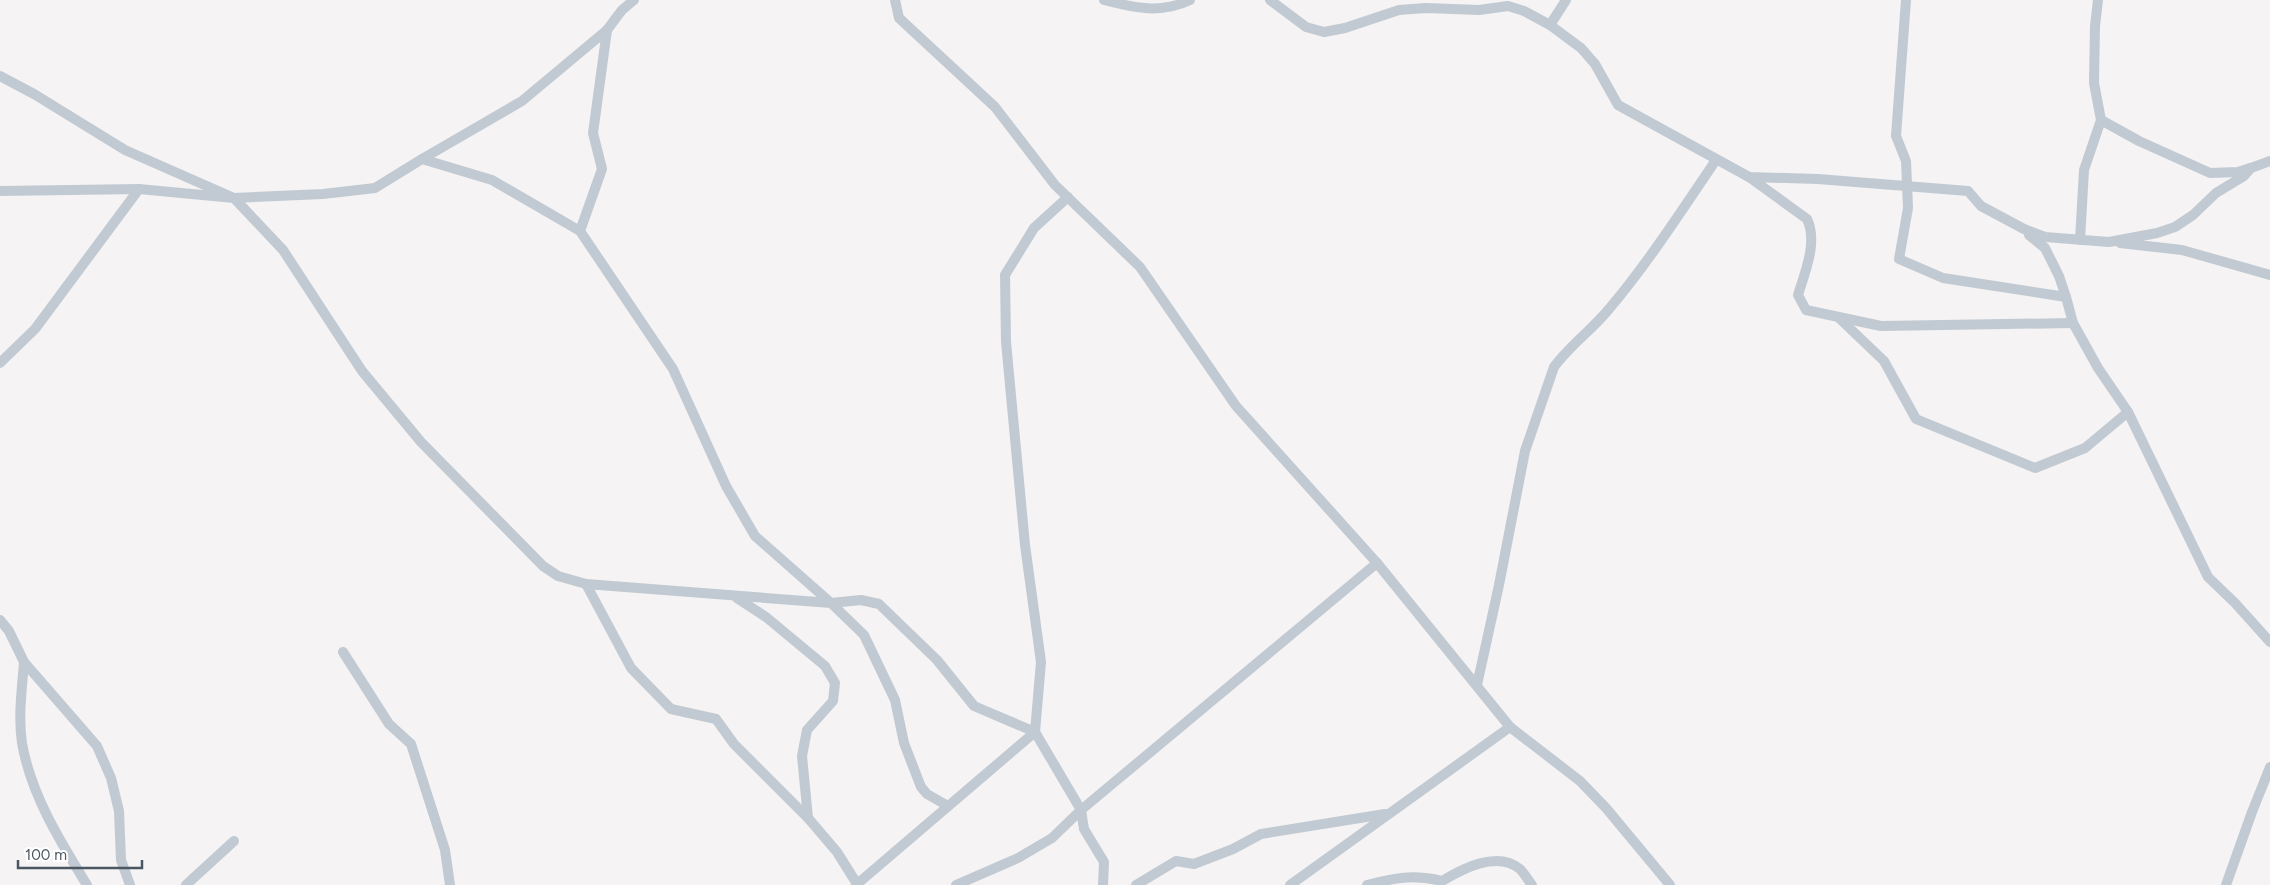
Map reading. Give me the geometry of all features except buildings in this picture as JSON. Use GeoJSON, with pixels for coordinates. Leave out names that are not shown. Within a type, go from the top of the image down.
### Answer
{"type":"FeatureCollection","features":[{"type":"Feature","properties":{"kind":"street"},"geometry":{"type":"LineString","coordinates":[[0,191],[139,189],[234,198],[323,194],[375,188],[522,101],[607,30],[623,5],[634,0]]}},
{"type":"Feature","properties":{"kind":"street"},"geometry":{"type":"LineString","coordinates":[[895,0],[899,18],[995,108],[1033,158],[1068,197],[1140,267],[1236,406],[1377,562],[1510,727],[1580,781],[1606,808],[1670,885]]}},
{"type":"Feature","properties":{"kind":"street"},"geometry":{"type":"LineString","coordinates":[[1104,0],[1149,10],[1177,6],[1190,0]]}},
{"type":"Feature","properties":{"kind":"street"},"geometry":{"type":"LineString","coordinates":[[1270,0],[1306,27],[1324,32],[1345,28],[1399,10],[1426,8],[1474,10],[1508,6],[1524,10],[1550,25],[1581,48],[1595,64],[1618,105],[1749,177],[1807,219],[1812,240],[1798,295],[1806,310],[1881,326],[2073,323]]}},
{"type":"Feature","properties":{"kind":"street"},"geometry":{"type":"LineString","coordinates":[[1550,25],[1566,0]]}},
{"type":"Feature","properties":{"kind":"street"},"geometry":{"type":"LineString","coordinates":[[1906,0],[1896,136],[1906,160],[1908,208],[1899,259],[1944,278],[2066,297]]}},
{"type":"Feature","properties":{"kind":"street"},"geometry":{"type":"LineString","coordinates":[[2080,240],[2084,170],[2101,120],[2094,83],[2095,26],[2098,0]]}},
{"type":"Feature","properties":{"kind":"street"},"geometry":{"type":"LineString","coordinates":[[580,231],[602,169],[593,133],[607,30]]}},
{"type":"Feature","properties":{"kind":"street"},"geometry":{"type":"LineString","coordinates":[[0,76],[34,94],[125,150],[234,198],[283,250],[362,371],[421,442],[543,566],[558,576],[586,584],[634,586],[736,597],[831,603],[861,600],[879,604],[937,660],[974,706],[1035,732]]}},
{"type":"Feature","properties":{"kind":"street"},"geometry":{"type":"LineString","coordinates":[[2101,120],[2139,141],[2210,172],[2238,172],[2270,161]]}},
{"type":"Feature","properties":{"kind":"street"},"geometry":{"type":"LineString","coordinates":[[422,159],[492,180],[580,231],[673,369],[726,486],[756,536],[864,634],[896,700],[904,743],[921,787],[927,794],[948,806]]}},
{"type":"Feature","properties":{"kind":"street"},"geometry":{"type":"LineString","coordinates":[[1477,685],[1525,451],[1554,367],[1562,355],[1610,308],[1716,160]]}},
{"type":"Feature","properties":{"kind":"street"},"geometry":{"type":"LineString","coordinates":[[2109,242],[2156,233],[2175,227],[2193,215],[2216,193],[2244,176],[2250,168]]}},
{"type":"Feature","properties":{"kind":"street"},"geometry":{"type":"LineString","coordinates":[[1749,177],[1818,179],[1968,192],[1980,206],[2024,230],[2044,237],[2182,250],[2270,275]]}},
{"type":"Feature","properties":{"kind":"street"},"geometry":{"type":"LineString","coordinates":[[0,363],[35,329],[139,189]]}},
{"type":"Feature","properties":{"kind":"street"},"geometry":{"type":"LineString","coordinates":[[1068,197],[1034,228],[1005,274],[1006,342],[1026,545],[1041,662],[1035,732],[1081,810],[1084,829],[1104,862],[1103,885]]}},
{"type":"Feature","properties":{"kind":"street"},"geometry":{"type":"LineString","coordinates":[[2024,230],[2045,248],[2059,276],[2073,323],[2098,368],[2128,412],[2208,577],[2235,603],[2270,642]]}},
{"type":"Feature","properties":{"kind":"street"},"geometry":{"type":"LineString","coordinates":[[1839,317],[1884,361],[1916,419],[2036,468],[2085,448],[2128,412]]}},
{"type":"Feature","properties":{"kind":"street"},"geometry":{"type":"LineString","coordinates":[[956,885],[1018,858],[1052,838],[1081,810],[1377,562]]}},
{"type":"Feature","properties":{"kind":"street"},"geometry":{"type":"LineString","coordinates":[[586,584],[631,668],[671,709],[716,719],[734,744],[808,818],[837,852],[857,885],[1035,732]]}},
{"type":"Feature","properties":{"kind":"street"},"geometry":{"type":"LineString","coordinates":[[736,597],[766,617],[825,666],[835,683],[833,701],[807,730],[802,756],[808,818]]}},
{"type":"Feature","properties":{"kind":"street"},"geometry":{"type":"LineString","coordinates":[[0,614],[2,623],[24,662],[97,746],[111,778],[119,811],[121,860],[130,885]]}},
{"type":"Feature","properties":{"kind":"street"},"geometry":{"type":"LineString","coordinates":[[343,652],[389,724],[412,744],[445,850],[450,885]]}},
{"type":"Feature","properties":{"kind":"street"},"geometry":{"type":"LineString","coordinates":[[24,662],[20,707],[22,743],[36,791],[58,838],[88,885]]}},
{"type":"Feature","properties":{"kind":"street"},"geometry":{"type":"LineString","coordinates":[[1290,885],[1510,727]]}},
{"type":"Feature","properties":{"kind":"street"},"geometry":{"type":"LineString","coordinates":[[2226,885],[2266,784],[2270,767]]}},
{"type":"Feature","properties":{"kind":"street"},"geometry":{"type":"LineString","coordinates":[[1136,885],[1176,861],[1194,864],[1233,849],[1261,834],[1389,814]]}},
{"type":"Feature","properties":{"kind":"street"},"geometry":{"type":"LineString","coordinates":[[186,885],[234,841]]}},
{"type":"Feature","properties":{"kind":"street"},"geometry":{"type":"LineString","coordinates":[[1367,885],[1400,877],[1428,878],[1439,883],[1468,866],[1506,862],[1520,869],[1532,885]]}}]}
